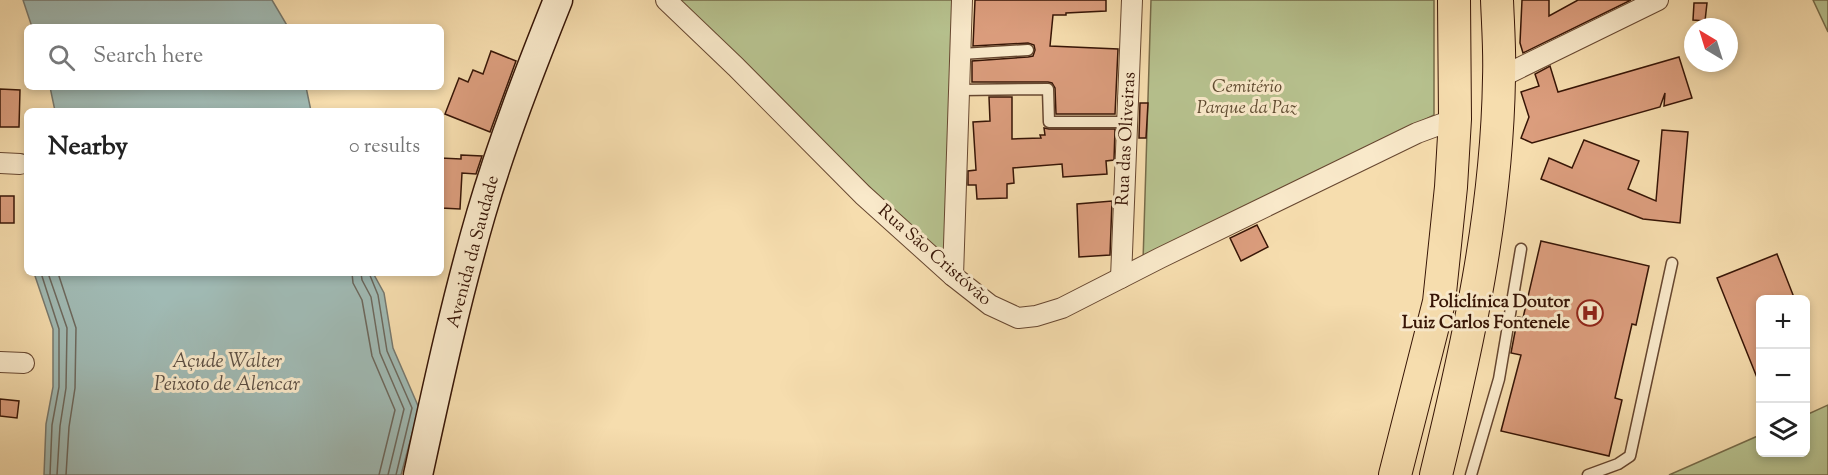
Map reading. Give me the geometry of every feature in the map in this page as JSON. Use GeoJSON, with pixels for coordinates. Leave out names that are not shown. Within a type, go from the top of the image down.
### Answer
{"type":"FeatureCollection","features":[{"type":"Feature","properties":{"kind":"main road"},"geometry":{"type":"LineString","coordinates":[[1395,475],[1439,302],[1451,187],[1455,119],[1454,0]]}},
{"type":"Feature","properties":{"kind":"main road"},"geometry":{"type":"LineString","coordinates":[[1436,475],[1468,341],[1480,277],[1491,191],[1499,78],[1497,0]]}},
{"type":"Feature","properties":{"kind":"main road"},"geometry":{"type":"LineString","coordinates":[[1451,187],[1491,191]]}},
{"type":"Feature","properties":{"kind":"street","name":"Avenida da Saudade"},"geometry":{"type":"LineString","coordinates":[[418,475],[482,213],[558,0]]}},
{"type":"Feature","properties":{"kind":"street","name":"Rua São Cristóvão"},"geometry":{"type":"LineString","coordinates":[[666,0],[863,195],[953,276],[990,305],[1018,318],[1036,316],[1062,308],[1417,132],[1455,119]]}},
{"type":"Feature","properties":{"kind":"street"},"geometry":{"type":"LineString","coordinates":[[953,276],[962,0]]}},
{"type":"Feature","properties":{"kind":"street","name":"Rua das Oliveiras"},"geometry":{"type":"LineString","coordinates":[[1121,279],[1132,0]]}},
{"type":"Feature","properties":{"kind":"street"},"geometry":{"type":"LineString","coordinates":[[1499,78],[1658,0]]}},
{"type":"Feature","properties":{"kind":"street"},"geometry":{"type":"LineString","coordinates":[[0,362],[24,363]]}},
{"type":"Feature","properties":{"kind":"lane"},"geometry":{"type":"LineString","coordinates":[[961,54],[1028,50]]}},
{"type":"Feature","properties":{"kind":"lane"},"geometry":{"type":"LineString","coordinates":[[960,90],[1048,89],[1049,122],[1128,122]]}},
{"type":"Feature","properties":{"kind":"lane"},"geometry":{"type":"LineString","coordinates":[[1471,475],[1499,379],[1521,249]]}},
{"type":"Feature","properties":{"kind":"lane"},"geometry":{"type":"LineString","coordinates":[[1588,475],[1618,464],[1630,456],[1672,263]]}},
{"type":"Feature","properties":{"kind":"green space"},"geometry":{"type":"Polygon","coordinates":[[[678,0],[954,0],[951,250],[939,255],[678,0]]]}},
{"type":"Feature","properties":{"kind":"green space","name":"Cemitério Parque da Paz"},"geometry":{"type":"Polygon","coordinates":[[[1151,0],[1434,0],[1434,115],[1143,262],[1151,0]]]}},
{"type":"Feature","properties":{"kind":"green space"},"geometry":{"type":"Polygon","coordinates":[[[1813,0],[1828,0],[1828,32],[1813,0]]]}},
{"type":"Feature","properties":{"kind":"green space"},"geometry":{"type":"Polygon","coordinates":[[[1828,405],[1828,475],[1669,475],[1756,437],[1756,457],[1810,457],[1810,413],[1828,405]]]}},
{"type":"Feature","properties":{"kind":"water"},"geometry":{"type":"Polygon","coordinates":[[[23,0],[272,0],[286,24],[31,24],[23,0]]]}},
{"type":"Feature","properties":{"kind":"water"},"geometry":{"type":"Polygon","coordinates":[[[51,90],[307,90],[310,108],[54,108],[51,90]]]}},
{"type":"Feature","properties":{"kind":"water","name":"Açude Walter Peixoto de Alencar"},"geometry":{"type":"Polygon","coordinates":[[[35,276],[375,276],[384,293],[393,348],[419,408],[401,475],[44,475],[46,424],[53,387],[53,329],[35,276]]]}},
{"type":"Feature","properties":{"kind":"building"},"geometry":{"type":"Polygon","coordinates":[[[975,0],[1106,0],[1106,11],[1053,15],[1050,46],[1118,49],[1115,114],[1056,114],[1055,88],[1052,83],[1048,82],[972,82],[972,61],[1028,57],[1033,56],[1035,50],[1034,45],[1028,43],[973,46],[975,0]]]}},
{"type":"Feature","properties":{"kind":"building"},"geometry":{"type":"Polygon","coordinates":[[[1522,0],[1549,0],[1549,16],[1578,0],[1631,0],[1523,53],[1520,43],[1522,0]]]}},
{"type":"Feature","properties":{"kind":"building"},"geometry":{"type":"Polygon","coordinates":[[[1694,3],[1707,3],[1705,18],[1693,18],[1694,3]]]}},
{"type":"Feature","properties":{"kind":"building"},"geometry":{"type":"Polygon","coordinates":[[[491,51],[516,61],[490,132],[445,114],[459,78],[468,82],[473,70],[483,74],[491,51]]]}},
{"type":"Feature","properties":{"kind":"building"},"geometry":{"type":"Polygon","coordinates":[[[1679,57],[1692,98],[1664,106],[1665,93],[1660,107],[1532,143],[1521,138],[1529,117],[1521,92],[1539,86],[1535,74],[1550,66],[1558,92],[1679,57]]]}},
{"type":"Feature","properties":{"kind":"building"},"geometry":{"type":"Polygon","coordinates":[[[0,89],[20,90],[19,127],[0,127],[0,89]]]}},
{"type":"Feature","properties":{"kind":"building"},"geometry":{"type":"Polygon","coordinates":[[[989,97],[1012,97],[1012,139],[1041,138],[1040,135],[1045,135],[1044,128],[1115,129],[1114,160],[1106,161],[1107,174],[1063,177],[1062,164],[1013,168],[1014,183],[1007,184],[1007,198],[977,199],[976,185],[968,185],[968,171],[976,170],[973,122],[990,121],[989,97]]]}},
{"type":"Feature","properties":{"kind":"building"},"geometry":{"type":"Polygon","coordinates":[[[1140,103],[1148,103],[1146,138],[1139,138],[1140,103]]]}},
{"type":"Feature","properties":{"kind":"building"},"geometry":{"type":"Polygon","coordinates":[[[1662,130],[1688,132],[1680,223],[1643,219],[1541,179],[1549,158],[1572,168],[1584,140],[1639,161],[1628,189],[1656,201],[1662,130]]]}},
{"type":"Feature","properties":{"kind":"building"},"geometry":{"type":"Polygon","coordinates":[[[461,155],[482,156],[476,174],[462,173],[460,209],[444,208],[444,158],[461,159],[461,155]]]}},
{"type":"Feature","properties":{"kind":"building"},"geometry":{"type":"Polygon","coordinates":[[[0,196],[14,196],[14,223],[0,223],[0,196]]]}},
{"type":"Feature","properties":{"kind":"building"},"geometry":{"type":"Polygon","coordinates":[[[1112,201],[1110,255],[1079,257],[1077,204],[1112,201]]]}},
{"type":"Feature","properties":{"kind":"building"},"geometry":{"type":"Polygon","coordinates":[[[1257,225],[1268,247],[1241,261],[1230,238],[1257,225]]]}},
{"type":"Feature","properties":{"kind":"building"},"geometry":{"type":"Polygon","coordinates":[[[1541,241],[1649,266],[1636,325],[1632,324],[1615,398],[1622,400],[1609,456],[1501,431],[1521,355],[1511,353],[1518,317],[1523,318],[1541,241]]]}},
{"type":"Feature","properties":{"kind":"building"},"geometry":{"type":"Polygon","coordinates":[[[1777,254],[1793,295],[1756,295],[1756,375],[1717,278],[1777,254]]]}},
{"type":"Feature","properties":{"kind":"building"},"geometry":{"type":"Polygon","coordinates":[[[0,399],[19,401],[17,418],[0,416],[0,399]]]}},
{"type":"Feature","properties":{"kind":"place","name":"Policlínica Doutor Luiz Carlos Fontenele"},"geometry":{"type":"Point","coordinates":[1590,313]}}]}
